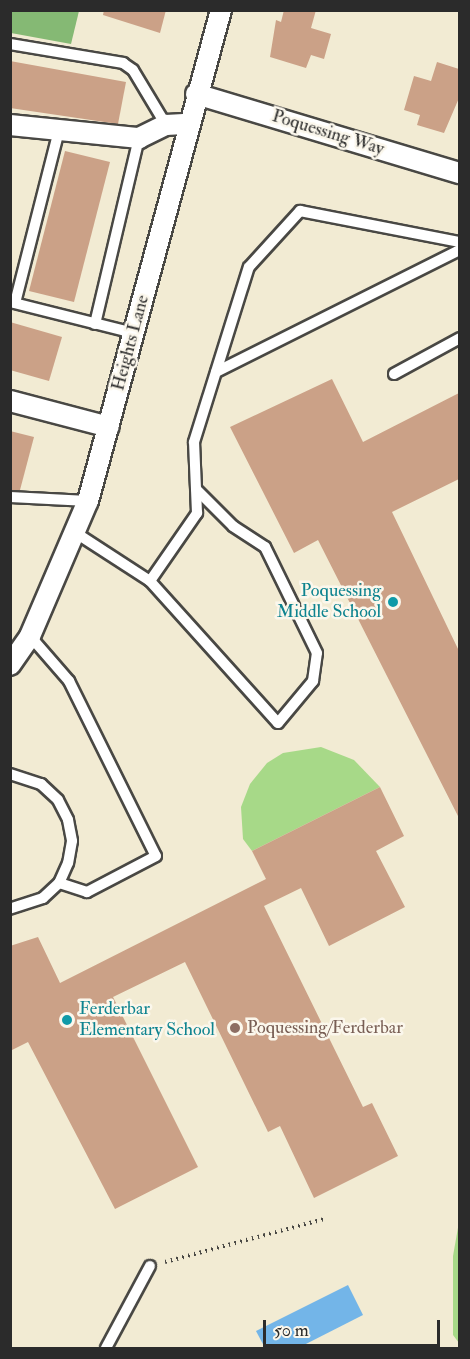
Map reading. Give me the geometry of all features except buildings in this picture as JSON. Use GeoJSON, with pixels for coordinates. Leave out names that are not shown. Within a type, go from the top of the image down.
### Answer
{"type":"FeatureCollection","features":[{"type":"Feature","properties":{"kind":"street","name":"Heights Lane"},"geometry":{"type":"LineString","coordinates":[[10,664],[30,636],[88,501],[196,94],[221,10]]}},
{"type":"Feature","properties":{"kind":"street","name":"Poquessing Way"},"geometry":{"type":"LineString","coordinates":[[196,94],[459,173]]}},
{"type":"Feature","properties":{"kind":"street"},"geometry":{"type":"LineString","coordinates":[[10,125],[139,138],[166,125],[188,124]]}},
{"type":"Feature","properties":{"kind":"street"},"geometry":{"type":"LineString","coordinates":[[10,400],[109,427]]}},
{"type":"Feature","properties":{"kind":"lane"},"geometry":{"type":"LineString","coordinates":[[10,44],[123,63],[133,70],[166,125]]}},
{"type":"Feature","properties":{"kind":"lane"},"geometry":{"type":"LineString","coordinates":[[58,130],[13,303],[133,333]]}},
{"type":"Feature","properties":{"kind":"lane"},"geometry":{"type":"LineString","coordinates":[[95,324],[139,138]]}},
{"type":"Feature","properties":{"kind":"lane"},"geometry":{"type":"LineString","coordinates":[[150,581],[197,513],[195,442],[249,267],[300,211],[459,242]]}},
{"type":"Feature","properties":{"kind":"lane"},"geometry":{"type":"LineString","coordinates":[[216,372],[459,250]]}},
{"type":"Feature","properties":{"kind":"lane"},"geometry":{"type":"LineString","coordinates":[[393,374],[459,338]]}},
{"type":"Feature","properties":{"kind":"lane"},"geometry":{"type":"LineString","coordinates":[[76,533],[150,581],[278,723],[313,681],[317,653],[265,548],[233,526],[196,489]]}},
{"type":"Feature","properties":{"kind":"lane"},"geometry":{"type":"LineString","coordinates":[[10,497],[88,501]]}},
{"type":"Feature","properties":{"kind":"lane"},"geometry":{"type":"LineString","coordinates":[[30,636],[69,681],[156,856],[87,892],[58,883]]}},
{"type":"Feature","properties":{"kind":"lane"},"geometry":{"type":"LineString","coordinates":[[10,774],[41,784],[58,800],[68,820],[72,841],[68,863],[58,883],[43,898],[10,909]]}},
{"type":"Feature","properties":{"kind":"lane"},"geometry":{"type":"LineString","coordinates":[[106,1348],[150,1266]]}},
{"type":"Feature","properties":{"kind":"path"},"geometry":{"type":"LineString","coordinates":[[150,1266],[324,1219]]}},
{"type":"Feature","properties":{"kind":"green space"},"geometry":{"type":"Polygon","coordinates":[[[10,11],[79,11],[71,44],[11,33],[10,11]]]}},
{"type":"Feature","properties":{"kind":"green space"},"geometry":{"type":"Polygon","coordinates":[[[321,747],[354,760],[380,787],[252,851],[243,839],[241,807],[250,784],[267,763],[283,753],[321,747]]]}},
{"type":"Feature","properties":{"kind":"green space"},"geometry":{"type":"Polygon","coordinates":[[[459,1222],[459,1343],[453,1335],[453,1256],[459,1222]]]}},
{"type":"Feature","properties":{"kind":"water"},"geometry":{"type":"Polygon","coordinates":[[[348,1285],[363,1315],[298,1348],[265,1348],[256,1331],[348,1285]]]}},
{"type":"Feature","properties":{"kind":"place","name":"Poquessing Middle School"},"geometry":{"type":"Point","coordinates":[393,602]}},
{"type":"Feature","properties":{"kind":"place","name":"Ferderbar Elementary School"},"geometry":{"type":"Point","coordinates":[67,1020]}},
{"type":"Feature","properties":{"kind":"place","name":"Poquessing/Ferderbar"},"geometry":{"type":"Point","coordinates":[235,1028]}}]}
